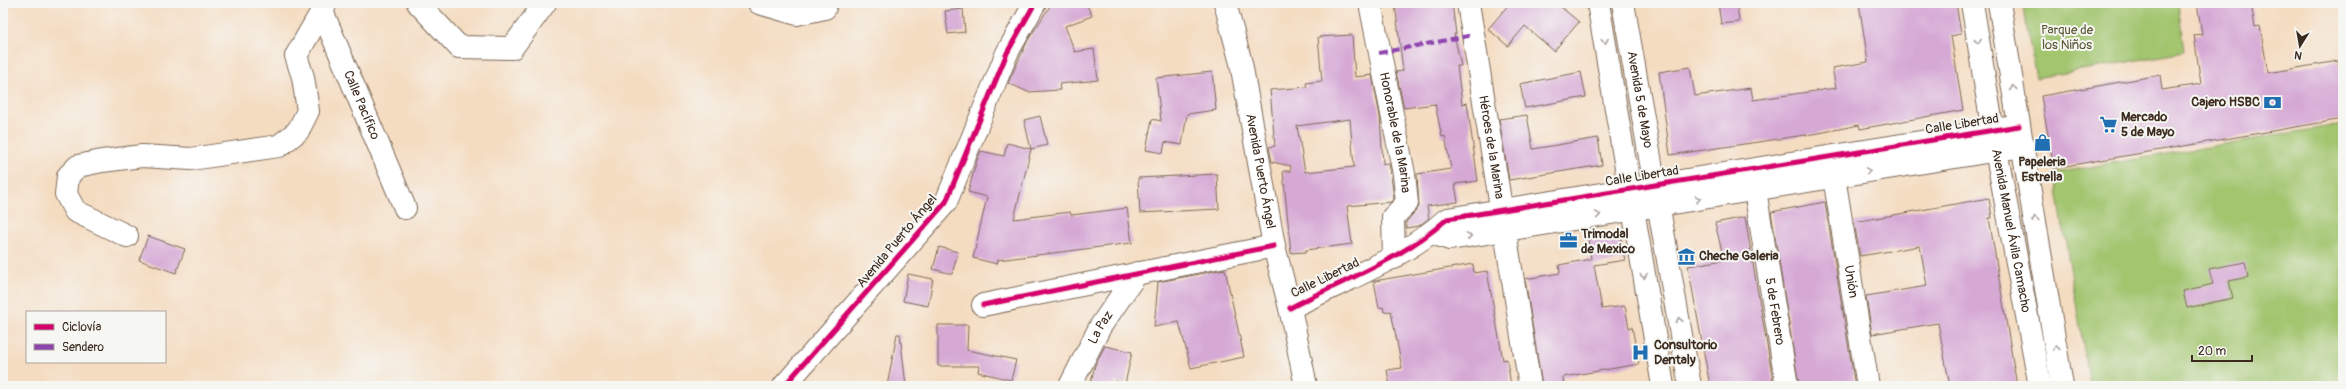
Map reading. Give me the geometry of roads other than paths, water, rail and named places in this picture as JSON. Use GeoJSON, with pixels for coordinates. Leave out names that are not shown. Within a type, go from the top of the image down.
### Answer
{"type":"FeatureCollection","features":[{"type":"Feature","properties":{"kind":"street"},"geometry":{"type":"LineString","coordinates":[[418,3],[459,47],[512,48],[545,3]]}},
{"type":"Feature","properties":{"kind":"street"},"geometry":{"type":"LineString","coordinates":[[759,3],[797,14],[826,5]]}},
{"type":"Feature","properties":{"kind":"street","name":"Avenida Puerto Ángel"},"geometry":{"type":"LineString","coordinates":[[784,386],[946,202],[1007,53],[1035,3]]}},
{"type":"Feature","properties":{"kind":"street","name":"Avenida Puerto Ángel"},"geometry":{"type":"LineString","coordinates":[[1225,3],[1241,63],[1274,246],[1290,308],[1306,386]]}},
{"type":"Feature","properties":{"kind":"street","name":"Honorable de la Marina"},"geometry":{"type":"LineString","coordinates":[[1370,3],[1404,174],[1407,203],[1393,217],[1394,258]]}},
{"type":"Feature","properties":{"kind":"street","name":"Héroes de la Marina"},"geometry":{"type":"LineString","coordinates":[[1468,3],[1530,386]]}},
{"type":"Feature","properties":{"kind":"street","name":"Avenida 5 de Mayo"},"geometry":{"type":"LineString","coordinates":[[1598,3],[1663,386]]}},
{"type":"Feature","properties":{"kind":"street","name":"Avenida 5 de Mayo"},"geometry":{"type":"LineString","coordinates":[[1623,3],[1658,195],[1690,386]]}},
{"type":"Feature","properties":{"kind":"street","name":"Avenida Manuel Ávila Camacho"},"geometry":{"type":"LineString","coordinates":[[1972,3],[1994,140],[2040,386]]}},
{"type":"Feature","properties":{"kind":"street","name":"Avenida Manuel Ávila Camacho"},"geometry":{"type":"LineString","coordinates":[[1999,3],[2062,386]]}},
{"type":"Feature","properties":{"kind":"street"},"geometry":{"type":"LineString","coordinates":[[127,236],[75,211],[66,194],[68,176],[78,166],[102,161],[142,156],[191,159],[279,146],[298,131],[308,111],[303,77],[296,56],[324,7]]}},
{"type":"Feature","properties":{"kind":"street","name":"Calle Pacífico"},"geometry":{"type":"LineString","coordinates":[[324,7],[405,208]]}},
{"type":"Feature","properties":{"kind":"street","name":"Calle Libertad"},"geometry":{"type":"LineString","coordinates":[[1290,308],[1394,258],[1432,233],[1447,219],[1503,220],[1633,210],[1658,195],[2021,136]]}},
{"type":"Feature","properties":{"kind":"street","name":"Calle Libertad"},"geometry":{"type":"LineString","coordinates":[[1503,220],[1630,189],[1658,195],[1755,190],[1834,177],[1994,140]]}},
{"type":"Feature","properties":{"kind":"street","name":"Unión"},"geometry":{"type":"LineString","coordinates":[[1834,177],[1868,386]]}},
{"type":"Feature","properties":{"kind":"street","name":"5 de Febrero"},"geometry":{"type":"LineString","coordinates":[[1755,190],[1787,386]]}},
{"type":"Feature","properties":{"kind":"street"},"geometry":{"type":"LineString","coordinates":[[983,305],[1274,246]]}},
{"type":"Feature","properties":{"kind":"street","name":"La Paz"},"geometry":{"type":"LineString","coordinates":[[1070,386],[1100,327],[1138,273]]}},
{"type":"Feature","properties":{"kind":"place","name":"Cajero HSBC"},"geometry":{"type":"Point","coordinates":[2273,102]}},
{"type":"Feature","properties":{"kind":"place","name":"Mercado 5 de Mayo"},"geometry":{"type":"Point","coordinates":[2108,124]}},
{"type":"Feature","properties":{"kind":"place","name":"Papeleria Estrella"},"geometry":{"type":"Point","coordinates":[2042,143]}},
{"type":"Feature","properties":{"kind":"place","name":"Trimodal de Mexico"},"geometry":{"type":"Point","coordinates":[1568,241]}},
{"type":"Feature","properties":{"kind":"place","name":"Cheche Galeria"},"geometry":{"type":"Point","coordinates":[1686,256]}},
{"type":"Feature","properties":{"kind":"place","name":"Consultorio Dentaly"},"geometry":{"type":"Point","coordinates":[1641,352]}},
{"type":"Feature","properties":{"kind":"park label","name":"Parque de los Niños"},"geometry":{"type":"Point","coordinates":[2067,38]}}]}
